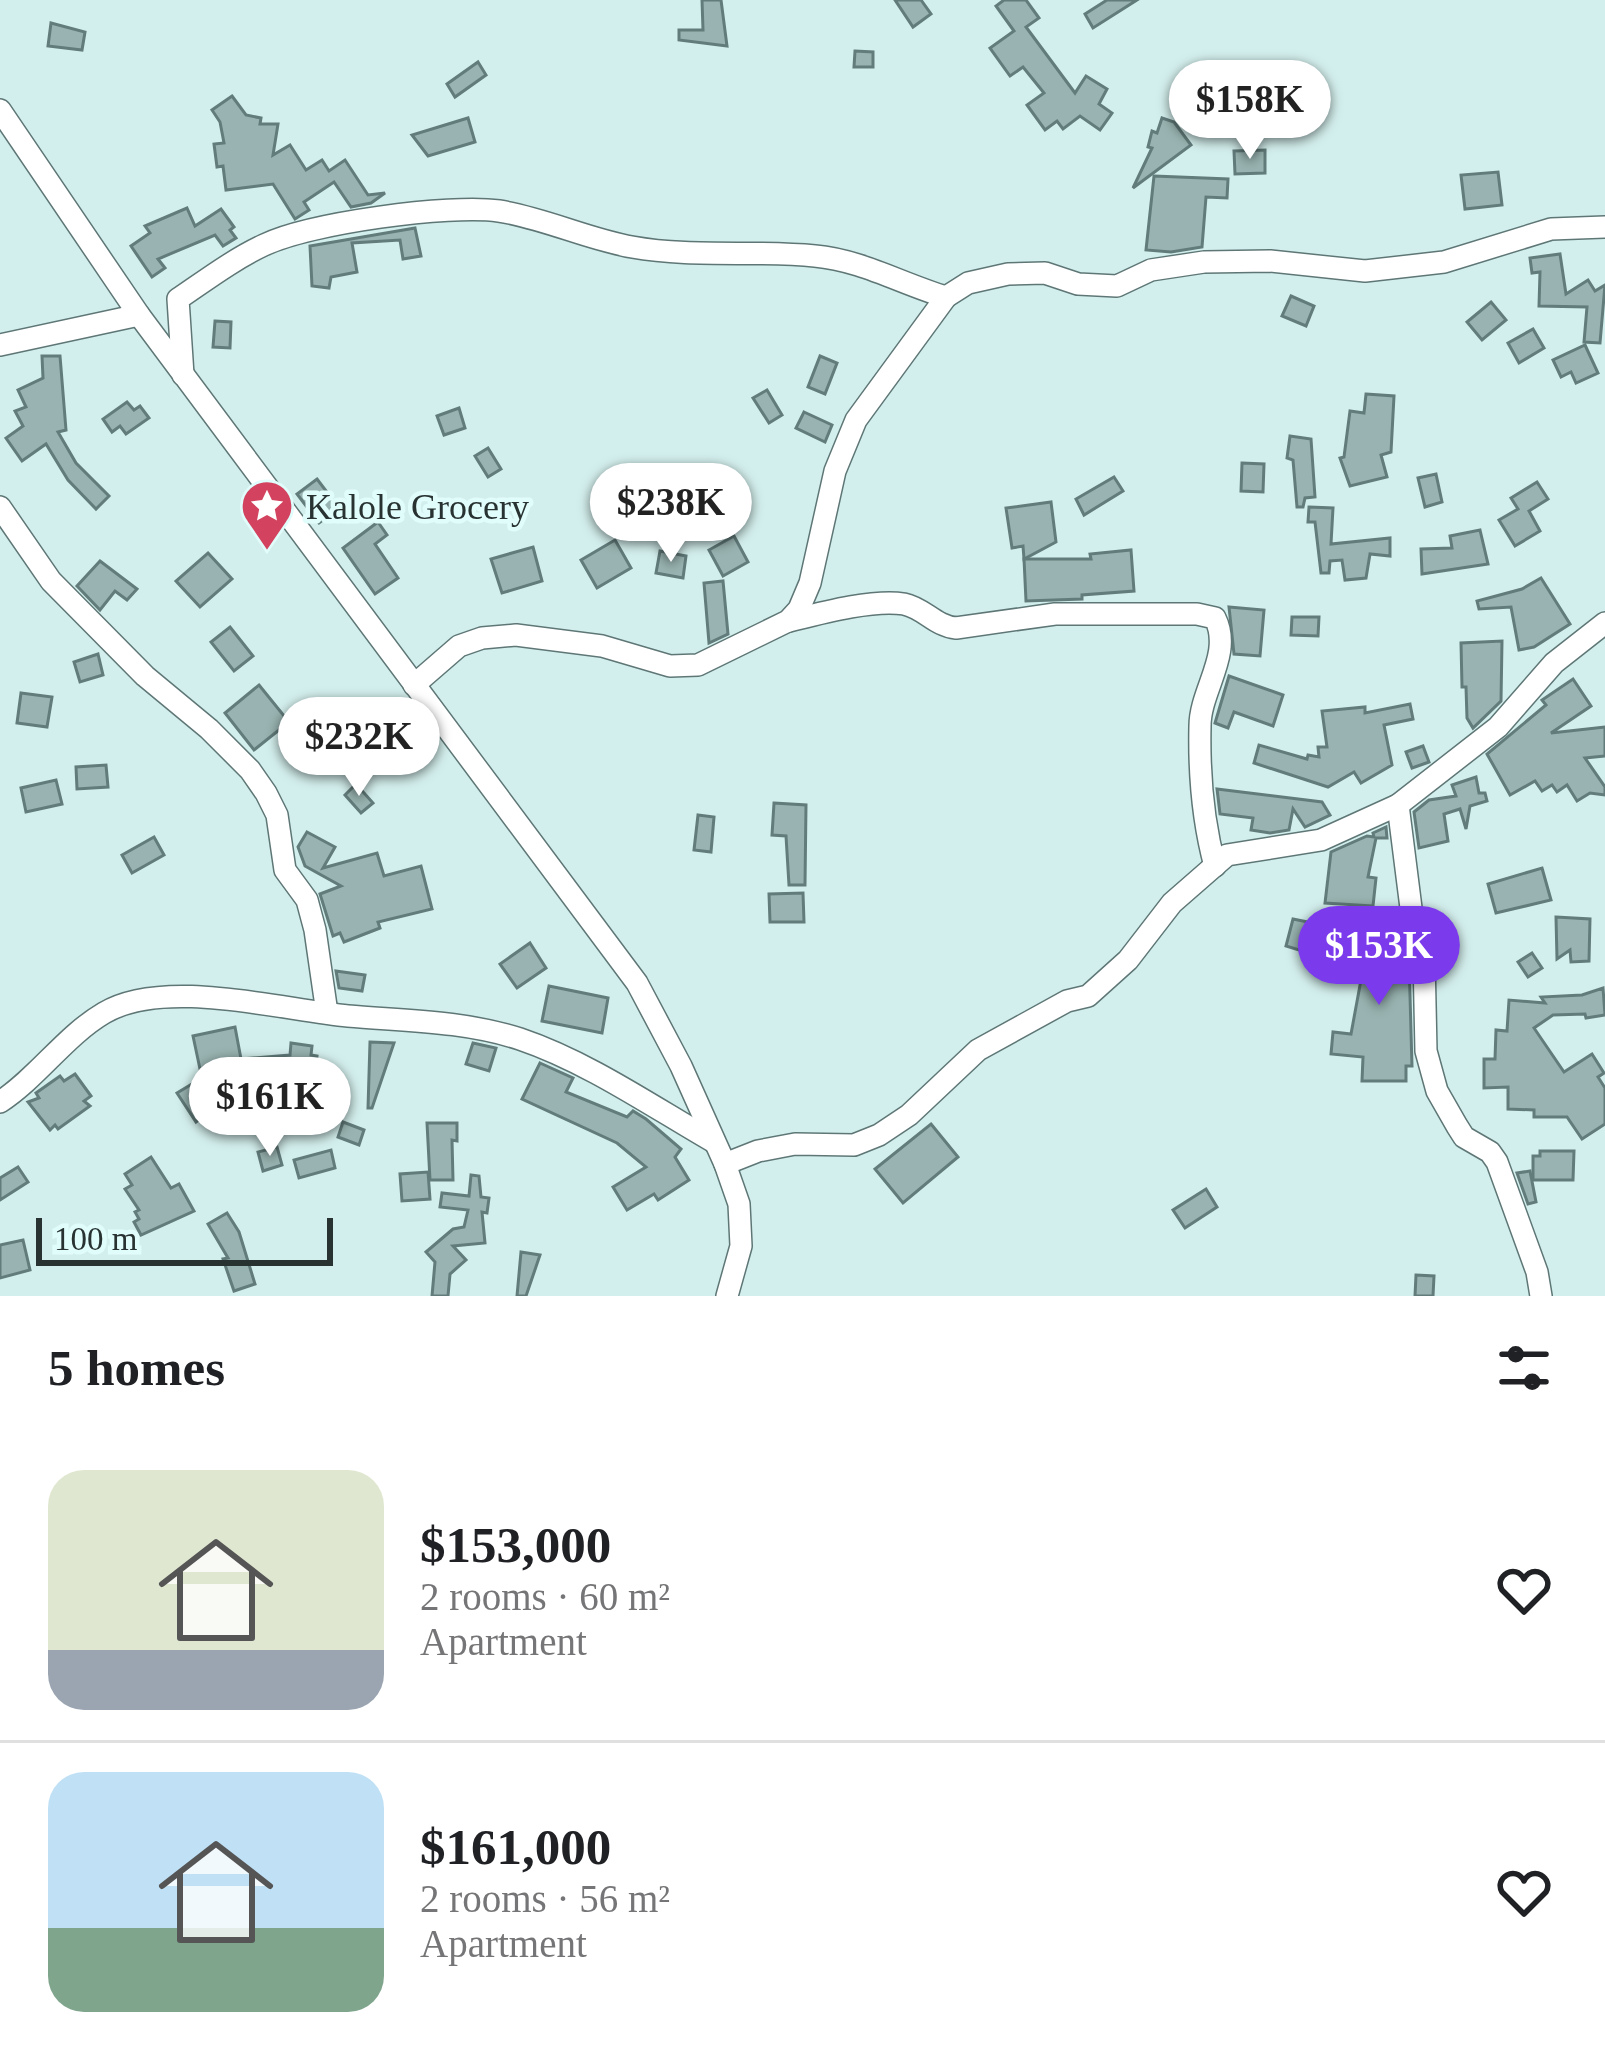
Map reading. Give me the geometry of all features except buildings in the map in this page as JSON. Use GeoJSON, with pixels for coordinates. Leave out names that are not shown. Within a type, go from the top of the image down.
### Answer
{"type":"FeatureCollection","features":[{"type":"Feature","properties":{"kind":"street"},"geometry":{"type":"LineString","coordinates":[[0,110],[183,376],[638,983],[663,1028],[739,1204],[740,1246],[728,1296]]}},
{"type":"Feature","properties":{"kind":"street"},"geometry":{"type":"LineString","coordinates":[[183,376],[178,299],[266,243],[398,218],[484,210],[629,247],[685,254],[817,256],[848,262],[946,297]]}},
{"type":"Feature","properties":{"kind":"street"},"geometry":{"type":"LineString","coordinates":[[788,621],[810,583],[836,471],[856,420],[946,297],[968,283],[1008,274],[1045,273],[1078,284],[1117,286],[1151,270],[1204,262],[1270,261],[1365,271],[1444,262],[1551,229],[1605,227]]}},
{"type":"Feature","properties":{"kind":"street"},"geometry":{"type":"LineString","coordinates":[[0,345],[139,315]]}},
{"type":"Feature","properties":{"kind":"street"},"geometry":{"type":"LineString","coordinates":[[0,508],[51,581],[145,676],[209,729],[266,793],[278,814],[285,870],[307,900],[316,930],[327,1013]]}},
{"type":"Feature","properties":{"kind":"street"},"geometry":{"type":"LineString","coordinates":[[414,686],[459,646],[516,635],[602,646],[684,666],[736,649],[788,621],[826,611],[898,604],[910,605],[945,627],[956,628],[1055,614],[1215,618],[1221,635],[1200,727],[1208,839],[1215,866]]}},
{"type":"Feature","properties":{"kind":"street"},"geometry":{"type":"LineString","coordinates":[[0,1102],[106,1012],[144,999],[245,1000],[327,1013],[440,1021],[522,1040],[604,1079],[720,1153],[795,1144],[854,1145],[880,1135],[909,1115],[978,1050],[1067,1001],[1088,996],[1128,960],[1172,903],[1227,855],[1321,839],[1398,805],[1498,728],[1554,663],[1605,623]]}},
{"type":"Feature","properties":{"kind":"street"},"geometry":{"type":"LineString","coordinates":[[1398,805],[1411,908],[1424,958],[1426,1052],[1437,1091],[1464,1137],[1490,1152],[1497,1162],[1537,1272],[1541,1296]]}},
{"type":"Feature","properties":{"kind":"place","name":"Kalole Grocery"},"geometry":{"type":"Point","coordinates":[267,552]}}]}
